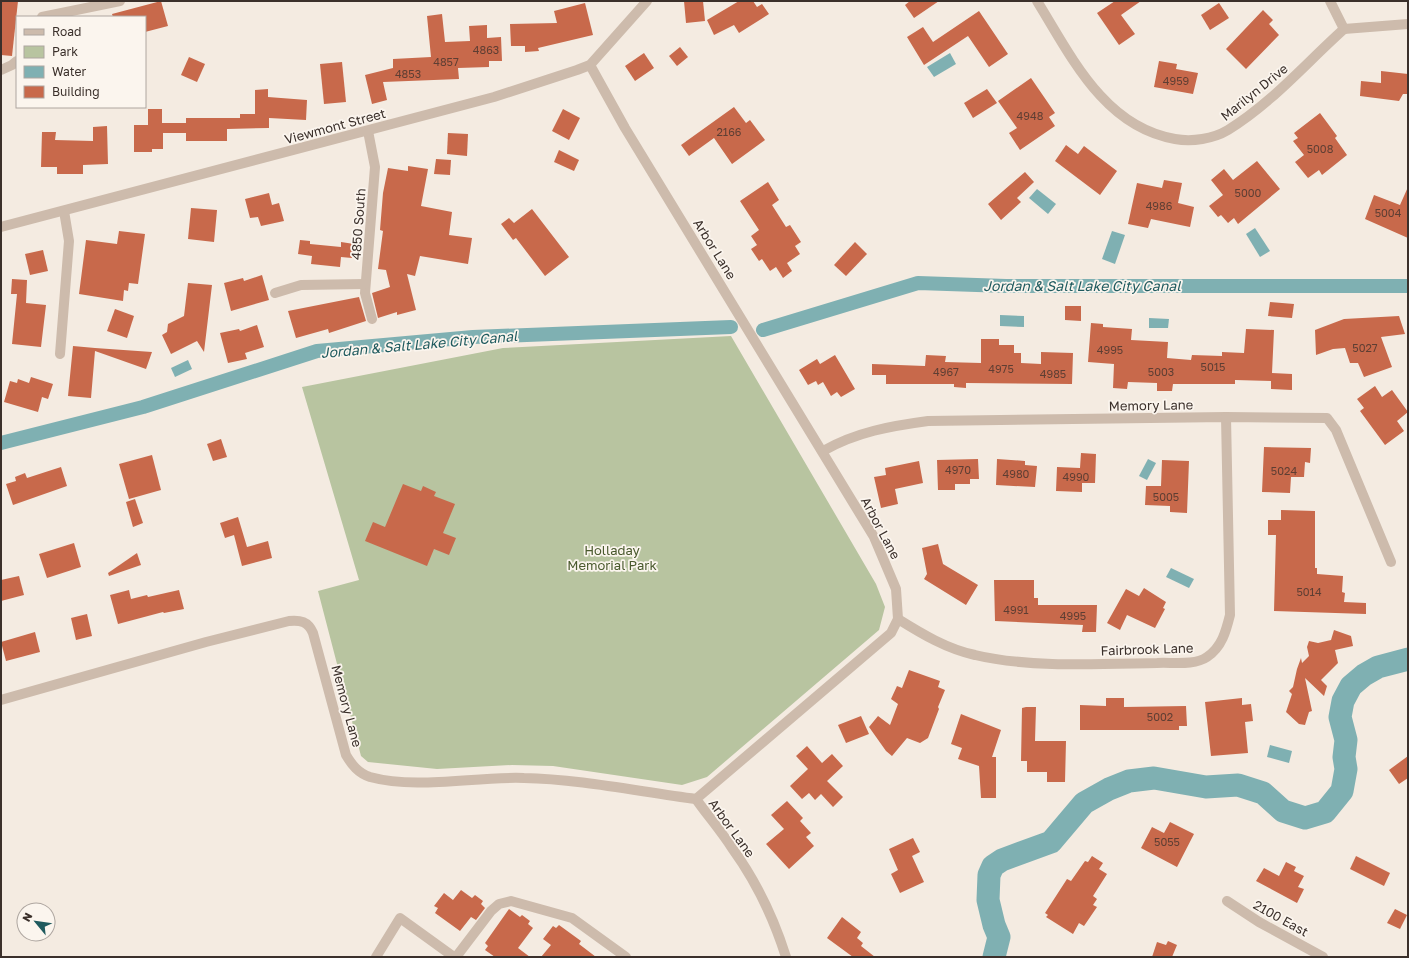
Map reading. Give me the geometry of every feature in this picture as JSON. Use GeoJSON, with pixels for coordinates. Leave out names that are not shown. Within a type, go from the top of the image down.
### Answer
{"type":"FeatureCollection","features":[{"type":"Feature","properties":{"kind":"street"},"geometry":{"type":"LineString","coordinates":[[47,16],[120,1]]}},
{"type":"Feature","properties":{"kind":"street","name":"Viewmont Street"},"geometry":{"type":"LineString","coordinates":[[1,227],[494,97],[590,65],[647,1]]}},
{"type":"Feature","properties":{"kind":"street","name":"Marilyn Drive"},"geometry":{"type":"LineString","coordinates":[[1036,1],[1092,86],[1108,106],[1121,117],[1139,128],[1161,137],[1183,141],[1204,139],[1227,131],[1290,82],[1315,55],[1344,29]]}},
{"type":"Feature","properties":{"kind":"street"},"geometry":{"type":"LineString","coordinates":[[1330,1],[1344,29],[1408,24]]}},
{"type":"Feature","properties":{"kind":"street"},"geometry":{"type":"LineString","coordinates":[[1,70],[12,65],[16,61]]}},
{"type":"Feature","properties":{"kind":"street","name":"Arbor Lane"},"geometry":{"type":"LineString","coordinates":[[590,65],[625,128],[874,536],[896,589],[898,619],[891,633],[696,799],[733,848],[754,882],[779,936],[786,957]]}},
{"type":"Feature","properties":{"kind":"street","name":"4850 South"},"geometry":{"type":"LineString","coordinates":[[368,131],[375,167],[365,293],[372,319]]}},
{"type":"Feature","properties":{"kind":"street"},"geometry":{"type":"LineString","coordinates":[[60,354],[69,241],[64,211]]}},
{"type":"Feature","properties":{"kind":"street"},"geometry":{"type":"LineString","coordinates":[[276,293],[301,285],[365,284]]}},
{"type":"Feature","properties":{"kind":"street","name":"Memory Lane"},"geometry":{"type":"LineString","coordinates":[[822,451],[836,443],[884,427],[928,421],[1226,417],[1327,418],[1336,430],[1391,562]]}},
{"type":"Feature","properties":{"kind":"street","name":"Fairbrook Lane"},"geometry":{"type":"LineString","coordinates":[[898,619],[924,635],[953,649],[975,655],[1013,661],[1146,663],[1198,661],[1208,657],[1219,646],[1225,633],[1230,615],[1226,417]]}},
{"type":"Feature","properties":{"kind":"street","name":"Memory Lane"},"geometry":{"type":"LineString","coordinates":[[1,700],[241,632],[289,621],[302,622],[310,626],[313,633],[346,755],[354,767],[364,775],[388,779],[427,782],[525,778],[696,799]]}},
{"type":"Feature","properties":{"kind":"street"},"geometry":{"type":"LineString","coordinates":[[376,957],[400,918],[455,957],[491,911],[504,902],[517,901],[568,916],[626,957]]}},
{"type":"Feature","properties":{"kind":"street","name":"2100 East"},"geometry":{"type":"LineString","coordinates":[[1226,901],[1259,922],[1323,957]]}},
{"type":"Feature","properties":{"kind":"green space","name":"Holladay Memorial Park"},"geometry":{"type":"Polygon","coordinates":[[[731,336],[876,584],[885,607],[879,630],[707,777],[682,785],[553,766],[512,765],[437,769],[368,762],[361,756],[318,591],[359,580],[302,387],[503,348],[731,336]]]}},
{"type":"Feature","properties":{"kind":"water"},"geometry":{"type":"Polygon","coordinates":[[[950,53],[956,64],[934,77],[927,67],[950,53]]]}},
{"type":"Feature","properties":{"kind":"water"},"geometry":{"type":"Polygon","coordinates":[[[1037,189],[1056,204],[1048,214],[1029,198],[1037,189]]]}},
{"type":"Feature","properties":{"kind":"water"},"geometry":{"type":"Polygon","coordinates":[[[1255,228],[1270,251],[1260,257],[1246,234],[1255,228]]]}},
{"type":"Feature","properties":{"kind":"water"},"geometry":{"type":"Polygon","coordinates":[[[1112,231],[1125,235],[1115,264],[1102,259],[1112,231]]]}},
{"type":"Feature","properties":{"kind":"water"},"geometry":{"type":"Polygon","coordinates":[[[1000,315],[1024,316],[1024,327],[1000,326],[1000,315]]]}},
{"type":"Feature","properties":{"kind":"water"},"geometry":{"type":"Polygon","coordinates":[[[1149,318],[1169,319],[1168,328],[1149,328],[1149,318]]]}},
{"type":"Feature","properties":{"kind":"water"},"geometry":{"type":"Polygon","coordinates":[[[188,360],[192,369],[175,377],[171,368],[188,360]]]}},
{"type":"Feature","properties":{"kind":"water"},"geometry":{"type":"Polygon","coordinates":[[[1148,459],[1156,463],[1147,480],[1139,476],[1148,459]]]}},
{"type":"Feature","properties":{"kind":"water"},"geometry":{"type":"Polygon","coordinates":[[[1171,568],[1194,579],[1189,588],[1166,577],[1171,568]]]}},
{"type":"Feature","properties":{"kind":"water"},"geometry":{"type":"Polygon","coordinates":[[[1270,745],[1292,751],[1289,763],[1267,757],[1270,745]]]}},
{"type":"Feature","properties":{"kind":"building"},"geometry":{"type":"Polygon","coordinates":[[[1,1],[18,1],[12,56],[1,55],[1,1]]]}},
{"type":"Feature","properties":{"kind":"building"},"geometry":{"type":"Polygon","coordinates":[[[161,1],[168,26],[146,32],[146,16],[113,16],[112,14],[161,1]]]}},
{"type":"Feature","properties":{"kind":"building"},"geometry":{"type":"Polygon","coordinates":[[[684,1],[703,1],[705,21],[686,23],[684,1]]]}},
{"type":"Feature","properties":{"kind":"building"},"geometry":{"type":"Polygon","coordinates":[[[739,1],[753,1],[757,7],[762,4],[769,14],[739,33],[734,25],[714,35],[707,20],[739,1]]]}},
{"type":"Feature","properties":{"kind":"building"},"geometry":{"type":"Polygon","coordinates":[[[910,1],[939,1],[914,18],[905,5],[910,1]]]}},
{"type":"Feature","properties":{"kind":"building"},"geometry":{"type":"Polygon","coordinates":[[[1115,1],[1141,1],[1121,15],[1135,34],[1119,45],[1097,13],[1115,1]]]}},
{"type":"Feature","properties":{"kind":"building"},"geometry":{"type":"Polygon","coordinates":[[[585,3],[593,35],[538,48],[539,51],[525,52],[525,46],[511,46],[510,24],[557,23],[554,11],[585,3]]]}},
{"type":"Feature","properties":{"kind":"building"},"geometry":{"type":"Polygon","coordinates":[[[1219,3],[1229,18],[1210,30],[1201,15],[1219,3]]]}},
{"type":"Feature","properties":{"kind":"building"},"geometry":{"type":"Polygon","coordinates":[[[1263,10],[1273,20],[1269,24],[1279,35],[1246,69],[1226,49],[1263,10]]]}},
{"type":"Feature","properties":{"kind":"building"},"geometry":{"type":"Polygon","coordinates":[[[979,11],[1008,54],[989,67],[968,36],[924,65],[907,37],[923,27],[933,42],[979,11]]]}},
{"type":"Feature","properties":{"kind":"building"},"geometry":{"type":"Polygon","coordinates":[[[442,14],[445,42],[470,41],[469,26],[487,25],[487,38],[501,37],[502,61],[489,61],[489,67],[458,68],[459,79],[383,82],[387,100],[372,104],[365,75],[393,68],[393,59],[431,57],[427,16],[442,14]]]}},
{"type":"Feature","properties":{"kind":"building"},"geometry":{"type":"Polygon","coordinates":[[[680,47],[688,57],[677,66],[669,56],[680,47]]]}},
{"type":"Feature","properties":{"kind":"building"},"geometry":{"type":"Polygon","coordinates":[[[644,53],[654,68],[635,81],[625,66],[644,53]]]}},
{"type":"Feature","properties":{"kind":"building"},"geometry":{"type":"Polygon","coordinates":[[[189,57],[205,64],[197,82],[181,75],[189,57]]]}},
{"type":"Feature","properties":{"kind":"building"},"geometry":{"type":"Polygon","coordinates":[[[1159,61],[1177,64],[1176,69],[1198,73],[1193,94],[1154,87],[1159,61]]]}},
{"type":"Feature","properties":{"kind":"building"},"geometry":{"type":"Polygon","coordinates":[[[342,62],[346,102],[324,104],[320,64],[342,62]]]}},
{"type":"Feature","properties":{"kind":"building"},"geometry":{"type":"Polygon","coordinates":[[[1381,71],[1408,74],[1408,94],[1403,94],[1399,101],[1360,96],[1361,81],[1381,83],[1381,71]]]}},
{"type":"Feature","properties":{"kind":"building"},"geometry":{"type":"Polygon","coordinates":[[[1031,78],[1055,113],[1049,117],[1055,126],[1020,150],[1009,133],[1017,128],[998,101],[1031,78]]]}},
{"type":"Feature","properties":{"kind":"building"},"geometry":{"type":"Polygon","coordinates":[[[268,89],[268,97],[307,100],[306,120],[269,118],[269,128],[227,129],[227,141],[186,141],[186,133],[163,133],[163,149],[152,149],[152,152],[134,152],[134,125],[148,125],[148,109],[162,109],[162,123],[186,123],[186,118],[240,118],[240,114],[255,114],[255,90],[268,89]]]}},
{"type":"Feature","properties":{"kind":"building"},"geometry":{"type":"Polygon","coordinates":[[[987,89],[997,103],[973,118],[964,103],[987,89]]]}},
{"type":"Feature","properties":{"kind":"building"},"geometry":{"type":"Polygon","coordinates":[[[734,107],[746,123],[750,120],[765,140],[732,164],[714,138],[689,156],[681,145],[734,107]]]}},
{"type":"Feature","properties":{"kind":"building"},"geometry":{"type":"Polygon","coordinates":[[[563,109],[580,118],[569,140],[552,131],[563,109]]]}},
{"type":"Feature","properties":{"kind":"building"},"geometry":{"type":"Polygon","coordinates":[[[1320,113],[1337,136],[1335,138],[1347,155],[1322,175],[1319,170],[1308,178],[1295,162],[1304,155],[1293,141],[1298,138],[1294,133],[1320,113]]]}},
{"type":"Feature","properties":{"kind":"building"},"geometry":{"type":"Polygon","coordinates":[[[107,126],[108,164],[83,165],[83,174],[57,174],[57,167],[41,167],[42,132],[56,132],[55,140],[93,141],[93,127],[107,126]]]}},
{"type":"Feature","properties":{"kind":"building"},"geometry":{"type":"Polygon","coordinates":[[[448,133],[468,134],[467,156],[447,154],[448,133]]]}},
{"type":"Feature","properties":{"kind":"building"},"geometry":{"type":"Polygon","coordinates":[[[1066,145],[1078,154],[1084,146],[1117,171],[1100,195],[1055,161],[1066,145]]]}},
{"type":"Feature","properties":{"kind":"building"},"geometry":{"type":"Polygon","coordinates":[[[559,150],[579,160],[574,171],[554,162],[559,150]]]}},
{"type":"Feature","properties":{"kind":"building"},"geometry":{"type":"Polygon","coordinates":[[[436,159],[451,160],[450,175],[434,174],[436,159]]]}},
{"type":"Feature","properties":{"kind":"building"},"geometry":{"type":"Polygon","coordinates":[[[1257,161],[1280,189],[1238,224],[1234,218],[1228,223],[1221,215],[1218,217],[1209,206],[1223,195],[1211,180],[1224,169],[1233,180],[1257,161]]]}},
{"type":"Feature","properties":{"kind":"building"},"geometry":{"type":"Polygon","coordinates":[[[408,166],[428,169],[421,206],[452,212],[449,235],[472,238],[468,264],[420,256],[415,276],[407,274],[416,310],[397,315],[397,312],[378,318],[372,293],[390,287],[386,270],[378,269],[383,231],[380,230],[383,193],[388,168],[408,171],[408,166]]]}},
{"type":"Feature","properties":{"kind":"building"},"geometry":{"type":"Polygon","coordinates":[[[1025,172],[1034,182],[1017,198],[1021,202],[1001,220],[988,204],[1025,172]]]}},
{"type":"Feature","properties":{"kind":"building"},"geometry":{"type":"Polygon","coordinates":[[[1164,180],[1182,183],[1178,203],[1194,207],[1190,227],[1151,219],[1148,228],[1128,224],[1137,183],[1162,188],[1164,180]]]}},
{"type":"Feature","properties":{"kind":"building"},"geometry":{"type":"Polygon","coordinates":[[[768,182],[779,200],[772,205],[786,227],[790,225],[801,242],[795,246],[800,254],[787,263],[792,271],[783,278],[776,267],[770,271],[762,259],[759,261],[751,249],[757,245],[751,236],[759,230],[740,201],[768,182]]]}},
{"type":"Feature","properties":{"kind":"building"},"geometry":{"type":"Polygon","coordinates":[[[1408,187],[1408,238],[1365,219],[1374,195],[1400,205],[1408,187]]]}},
{"type":"Feature","properties":{"kind":"building"},"geometry":{"type":"Polygon","coordinates":[[[269,193],[272,205],[279,203],[284,221],[261,226],[258,217],[250,218],[245,199],[269,193]]]}},
{"type":"Feature","properties":{"kind":"building"},"geometry":{"type":"Polygon","coordinates":[[[191,208],[217,210],[214,242],[188,239],[191,208]]]}},
{"type":"Feature","properties":{"kind":"building"},"geometry":{"type":"Polygon","coordinates":[[[532,209],[569,257],[545,276],[516,238],[513,240],[501,224],[509,218],[514,223],[532,209]]]}},
{"type":"Feature","properties":{"kind":"building"},"geometry":{"type":"Polygon","coordinates":[[[119,231],[145,234],[138,284],[129,283],[128,291],[124,290],[123,301],[79,294],[86,240],[117,244],[119,231]]]}},
{"type":"Feature","properties":{"kind":"building"},"geometry":{"type":"Polygon","coordinates":[[[300,240],[310,241],[310,244],[341,247],[341,242],[354,244],[352,258],[341,257],[340,267],[311,264],[312,256],[298,254],[300,240]]]}},
{"type":"Feature","properties":{"kind":"building"},"geometry":{"type":"Polygon","coordinates":[[[855,242],[867,254],[846,276],[834,265],[855,242]]]}},
{"type":"Feature","properties":{"kind":"building"},"geometry":{"type":"Polygon","coordinates":[[[43,250],[48,271],[30,275],[25,254],[43,250]]]}},
{"type":"Feature","properties":{"kind":"building"},"geometry":{"type":"Polygon","coordinates":[[[262,275],[269,300],[231,311],[224,283],[243,278],[244,281],[262,275]]]}},
{"type":"Feature","properties":{"kind":"building"},"geometry":{"type":"Polygon","coordinates":[[[12,279],[27,280],[26,303],[46,305],[41,347],[12,344],[17,294],[11,294],[12,279]]]}},
{"type":"Feature","properties":{"kind":"building"},"geometry":{"type":"Polygon","coordinates":[[[188,283],[212,285],[204,352],[197,341],[171,354],[162,335],[167,332],[168,324],[184,316],[188,283]]]}},
{"type":"Feature","properties":{"kind":"building"},"geometry":{"type":"Polygon","coordinates":[[[359,297],[366,321],[329,333],[328,329],[296,338],[288,311],[359,297]]]}},
{"type":"Feature","properties":{"kind":"building"},"geometry":{"type":"Polygon","coordinates":[[[1270,302],[1294,304],[1292,318],[1268,316],[1270,302]]]}},
{"type":"Feature","properties":{"kind":"building"},"geometry":{"type":"Polygon","coordinates":[[[1065,306],[1081,306],[1081,321],[1065,320],[1065,306]]]}},
{"type":"Feature","properties":{"kind":"building"},"geometry":{"type":"Polygon","coordinates":[[[115,309],[134,316],[127,338],[107,331],[115,309]]]}},
{"type":"Feature","properties":{"kind":"building"},"geometry":{"type":"Polygon","coordinates":[[[1399,316],[1405,334],[1381,337],[1392,367],[1364,377],[1358,363],[1350,363],[1345,348],[1333,349],[1316,355],[1315,330],[1344,319],[1399,316]]]}},
{"type":"Feature","properties":{"kind":"building"},"geometry":{"type":"Polygon","coordinates":[[[1091,323],[1103,324],[1103,327],[1132,329],[1131,340],[1168,342],[1167,358],[1191,360],[1192,355],[1222,356],[1222,352],[1244,353],[1246,329],[1274,330],[1272,373],[1292,374],[1292,390],[1271,389],[1271,381],[1235,380],[1235,384],[1173,384],[1172,391],[1157,391],[1157,383],[1128,382],[1127,389],[1113,388],[1114,364],[1088,362],[1091,323]]]}},
{"type":"Feature","properties":{"kind":"building"},"geometry":{"type":"Polygon","coordinates":[[[257,325],[264,347],[245,353],[247,359],[228,363],[220,333],[239,329],[240,331],[257,325]]]}},
{"type":"Feature","properties":{"kind":"building"},"geometry":{"type":"Polygon","coordinates":[[[981,339],[999,339],[999,345],[1014,345],[1014,353],[1021,353],[1021,363],[1041,364],[1041,352],[1073,353],[1072,384],[966,383],[966,388],[954,387],[954,384],[886,384],[886,375],[872,375],[872,364],[925,366],[926,355],[946,356],[945,362],[981,363],[981,339]]]}},
{"type":"Feature","properties":{"kind":"building"},"geometry":{"type":"Polygon","coordinates":[[[73,346],[152,352],[146,369],[95,351],[91,398],[68,396],[73,346]]]}},
{"type":"Feature","properties":{"kind":"building"},"geometry":{"type":"Polygon","coordinates":[[[835,355],[855,389],[841,397],[837,392],[831,396],[823,382],[818,385],[816,381],[808,385],[799,370],[817,359],[820,364],[835,355]]]}},
{"type":"Feature","properties":{"kind":"building"},"geometry":{"type":"Polygon","coordinates":[[[31,377],[53,384],[48,399],[42,397],[38,412],[4,402],[10,381],[17,383],[18,379],[29,383],[31,377]]]}},
{"type":"Feature","properties":{"kind":"building"},"geometry":{"type":"Polygon","coordinates":[[[1375,386],[1382,397],[1392,390],[1408,412],[1397,421],[1404,431],[1385,445],[1360,411],[1364,408],[1357,399],[1375,386]]]}},
{"type":"Feature","properties":{"kind":"building"},"geometry":{"type":"Polygon","coordinates":[[[221,439],[227,457],[213,461],[207,444],[221,439]]]}},
{"type":"Feature","properties":{"kind":"building"},"geometry":{"type":"Polygon","coordinates":[[[1264,447],[1311,448],[1310,463],[1305,462],[1304,477],[1291,477],[1290,493],[1262,492],[1264,447]]]}},
{"type":"Feature","properties":{"kind":"building"},"geometry":{"type":"Polygon","coordinates":[[[1081,453],[1096,454],[1095,483],[1082,483],[1082,492],[1056,491],[1057,467],[1080,468],[1081,453]]]}},
{"type":"Feature","properties":{"kind":"building"},"geometry":{"type":"Polygon","coordinates":[[[152,455],[161,490],[129,499],[119,464],[152,455]]]}},
{"type":"Feature","properties":{"kind":"building"},"geometry":{"type":"Polygon","coordinates":[[[978,459],[979,479],[970,479],[970,484],[955,484],[955,490],[938,490],[937,460],[978,459]]]}},
{"type":"Feature","properties":{"kind":"building"},"geometry":{"type":"Polygon","coordinates":[[[997,459],[1025,461],[1025,465],[1037,466],[1035,487],[996,485],[997,459]]]}},
{"type":"Feature","properties":{"kind":"building"},"geometry":{"type":"Polygon","coordinates":[[[1162,460],[1189,461],[1187,513],[1170,512],[1170,506],[1145,505],[1146,486],[1161,486],[1162,460]]]}},
{"type":"Feature","properties":{"kind":"building"},"geometry":{"type":"Polygon","coordinates":[[[919,461],[923,483],[895,489],[898,504],[881,508],[874,477],[886,475],[885,468],[919,461]]]}},
{"type":"Feature","properties":{"kind":"building"},"geometry":{"type":"Polygon","coordinates":[[[61,467],[67,486],[13,505],[6,484],[16,481],[15,477],[25,473],[27,478],[61,467]]]}},
{"type":"Feature","properties":{"kind":"building"},"geometry":{"type":"Polygon","coordinates":[[[403,484],[421,491],[423,486],[436,492],[434,496],[455,504],[443,533],[456,538],[449,555],[434,549],[427,566],[365,541],[373,522],[385,527],[403,484]]]}},
{"type":"Feature","properties":{"kind":"building"},"geometry":{"type":"Polygon","coordinates":[[[135,499],[143,523],[133,527],[126,502],[135,499]]]}},
{"type":"Feature","properties":{"kind":"building"},"geometry":{"type":"Polygon","coordinates":[[[1281,510],[1315,511],[1315,568],[1317,568],[1317,574],[1343,576],[1342,592],[1345,593],[1344,602],[1366,603],[1366,614],[1274,611],[1276,535],[1268,535],[1268,520],[1281,520],[1281,510]]]}},
{"type":"Feature","properties":{"kind":"building"},"geometry":{"type":"Polygon","coordinates":[[[238,517],[247,547],[268,541],[272,558],[242,566],[234,535],[225,538],[220,523],[238,517]]]}},
{"type":"Feature","properties":{"kind":"building"},"geometry":{"type":"Polygon","coordinates":[[[74,543],[81,567],[47,578],[39,554],[74,543]]]}},
{"type":"Feature","properties":{"kind":"building"},"geometry":{"type":"Polygon","coordinates":[[[938,544],[943,564],[978,585],[966,605],[924,579],[927,574],[922,548],[938,544]]]}},
{"type":"Feature","properties":{"kind":"building"},"geometry":{"type":"Polygon","coordinates":[[[137,553],[141,565],[109,576],[108,573],[137,553]]]}},
{"type":"Feature","properties":{"kind":"building"},"geometry":{"type":"Polygon","coordinates":[[[19,576],[24,595],[1,601],[1,580],[19,576]]]}},
{"type":"Feature","properties":{"kind":"building"},"geometry":{"type":"Polygon","coordinates":[[[994,580],[1034,580],[1034,598],[1038,598],[1038,605],[1097,605],[1096,632],[1082,632],[1083,625],[995,621],[994,580]]]}},
{"type":"Feature","properties":{"kind":"building"},"geometry":{"type":"Polygon","coordinates":[[[1144,588],[1166,602],[1163,608],[1165,609],[1155,628],[1127,615],[1120,630],[1107,623],[1126,589],[1139,596],[1144,588]]]}},
{"type":"Feature","properties":{"kind":"building"},"geometry":{"type":"Polygon","coordinates":[[[129,590],[131,599],[179,590],[184,609],[163,612],[118,624],[110,595],[129,590]]]}},
{"type":"Feature","properties":{"kind":"building"},"geometry":{"type":"Polygon","coordinates":[[[87,614],[92,636],[76,640],[71,618],[87,614]]]}},
{"type":"Feature","properties":{"kind":"building"},"geometry":{"type":"Polygon","coordinates":[[[1334,630],[1351,636],[1353,646],[1335,650],[1338,663],[1321,680],[1327,686],[1324,696],[1305,678],[1312,711],[1309,712],[1305,725],[1299,724],[1286,712],[1292,694],[1289,691],[1293,687],[1301,658],[1302,663],[1309,656],[1307,647],[1309,641],[1318,643],[1331,640],[1334,630]]]}},
{"type":"Feature","properties":{"kind":"building"},"geometry":{"type":"Polygon","coordinates":[[[35,632],[40,652],[6,661],[1,642],[35,632]]]}},
{"type":"Feature","properties":{"kind":"building"},"geometry":{"type":"Polygon","coordinates":[[[909,670],[940,681],[938,687],[945,690],[928,738],[920,743],[907,738],[892,756],[886,751],[869,727],[878,716],[890,725],[898,704],[891,699],[897,686],[902,688],[909,670]]]}},
{"type":"Feature","properties":{"kind":"building"},"geometry":{"type":"Polygon","coordinates":[[[1106,698],[1124,698],[1124,707],[1186,706],[1187,726],[1179,726],[1179,730],[1080,730],[1080,705],[1106,706],[1106,698]]]}},
{"type":"Feature","properties":{"kind":"building"},"geometry":{"type":"Polygon","coordinates":[[[1242,698],[1242,705],[1251,704],[1253,721],[1245,722],[1248,753],[1211,756],[1205,702],[1242,698]]]}},
{"type":"Feature","properties":{"kind":"building"},"geometry":{"type":"Polygon","coordinates":[[[1036,707],[1035,741],[1066,741],[1065,782],[1047,782],[1047,772],[1027,772],[1027,761],[1021,761],[1022,708],[1036,707]]]}},
{"type":"Feature","properties":{"kind":"building"},"geometry":{"type":"Polygon","coordinates":[[[961,714],[1001,730],[992,757],[996,757],[996,798],[981,798],[979,766],[958,759],[962,748],[951,744],[961,714]]]}},
{"type":"Feature","properties":{"kind":"building"},"geometry":{"type":"Polygon","coordinates":[[[861,716],[869,734],[846,743],[838,725],[861,716]]]}},
{"type":"Feature","properties":{"kind":"building"},"geometry":{"type":"Polygon","coordinates":[[[807,746],[822,763],[832,754],[843,766],[827,781],[843,797],[833,807],[821,794],[815,800],[809,793],[802,799],[790,786],[808,769],[796,756],[807,746]]]}},
{"type":"Feature","properties":{"kind":"building"},"geometry":{"type":"Polygon","coordinates":[[[1408,756],[1408,778],[1399,784],[1389,770],[1408,756]]]}},
{"type":"Feature","properties":{"kind":"building"},"geometry":{"type":"Polygon","coordinates":[[[787,801],[803,818],[800,821],[811,833],[806,837],[814,846],[789,869],[766,844],[784,829],[771,815],[787,801]]]}},
{"type":"Feature","properties":{"kind":"building"},"geometry":{"type":"Polygon","coordinates":[[[1170,822],[1194,834],[1177,867],[1141,848],[1152,827],[1164,833],[1170,822]]]}},
{"type":"Feature","properties":{"kind":"building"},"geometry":{"type":"Polygon","coordinates":[[[913,838],[920,852],[912,856],[924,882],[900,893],[891,874],[898,870],[889,849],[913,838]]]}},
{"type":"Feature","properties":{"kind":"building"},"geometry":{"type":"Polygon","coordinates":[[[1092,856],[1103,863],[1099,869],[1107,874],[1093,896],[1097,899],[1093,905],[1097,907],[1084,926],[1079,923],[1073,934],[1046,917],[1048,915],[1045,913],[1067,879],[1071,881],[1085,861],[1088,862],[1092,856]]]}},
{"type":"Feature","properties":{"kind":"building"},"geometry":{"type":"Polygon","coordinates":[[[1356,856],[1390,873],[1384,886],[1350,869],[1356,856]]]}},
{"type":"Feature","properties":{"kind":"building"},"geometry":{"type":"Polygon","coordinates":[[[1286,862],[1296,867],[1294,871],[1304,876],[1298,887],[1304,889],[1297,903],[1256,881],[1264,868],[1279,876],[1286,862]]]}},
{"type":"Feature","properties":{"kind":"building"},"geometry":{"type":"Polygon","coordinates":[[[461,890],[472,898],[475,895],[483,901],[481,904],[485,908],[476,920],[471,917],[460,931],[435,913],[438,908],[434,906],[444,893],[453,900],[461,890]]]}},
{"type":"Feature","properties":{"kind":"building"},"geometry":{"type":"Polygon","coordinates":[[[509,909],[520,917],[522,915],[530,921],[528,924],[533,928],[518,948],[530,957],[495,957],[485,950],[488,946],[485,943],[509,909]]]}},
{"type":"Feature","properties":{"kind":"building"},"geometry":{"type":"Polygon","coordinates":[[[1395,909],[1407,915],[1400,929],[1387,923],[1395,909]]]}},
{"type":"Feature","properties":{"kind":"building"},"geometry":{"type":"Polygon","coordinates":[[[842,917],[861,932],[857,938],[863,943],[861,946],[875,957],[853,957],[827,938],[842,917]]]}},
{"type":"Feature","properties":{"kind":"building"},"geometry":{"type":"Polygon","coordinates":[[[559,925],[581,941],[579,944],[596,957],[541,957],[551,945],[543,939],[553,926],[556,928],[559,925]]]}},
{"type":"Feature","properties":{"kind":"building"},"geometry":{"type":"Polygon","coordinates":[[[1168,941],[1177,945],[1172,957],[1152,957],[1157,942],[1166,945],[1168,941]]]}},
{"type":"Feature","properties":{"kind":"waterway","name":"Jordan & Salt Lake City Canal"},"geometry":{"type":"LineString","coordinates":[[763,330],[918,283],[1006,286],[1408,286]]}},
{"type":"Feature","properties":{"kind":"waterway","name":"Jordan & Salt Lake City Canal"},"geometry":{"type":"LineString","coordinates":[[1,443],[143,407],[317,351],[473,337],[731,327]]}},
{"type":"Feature","properties":{"kind":"waterway"},"geometry":{"type":"LineString","coordinates":[[994,957],[999,937],[994,925],[988,900],[989,875],[993,866],[1002,860],[1051,842],[1084,803],[1109,789],[1129,781],[1154,778],[1206,787],[1238,785],[1263,793],[1283,811],[1305,818],[1325,812],[1342,791],[1346,769],[1344,757],[1346,740],[1340,717],[1343,701],[1351,686],[1364,675],[1378,667],[1408,659]]}}]}
